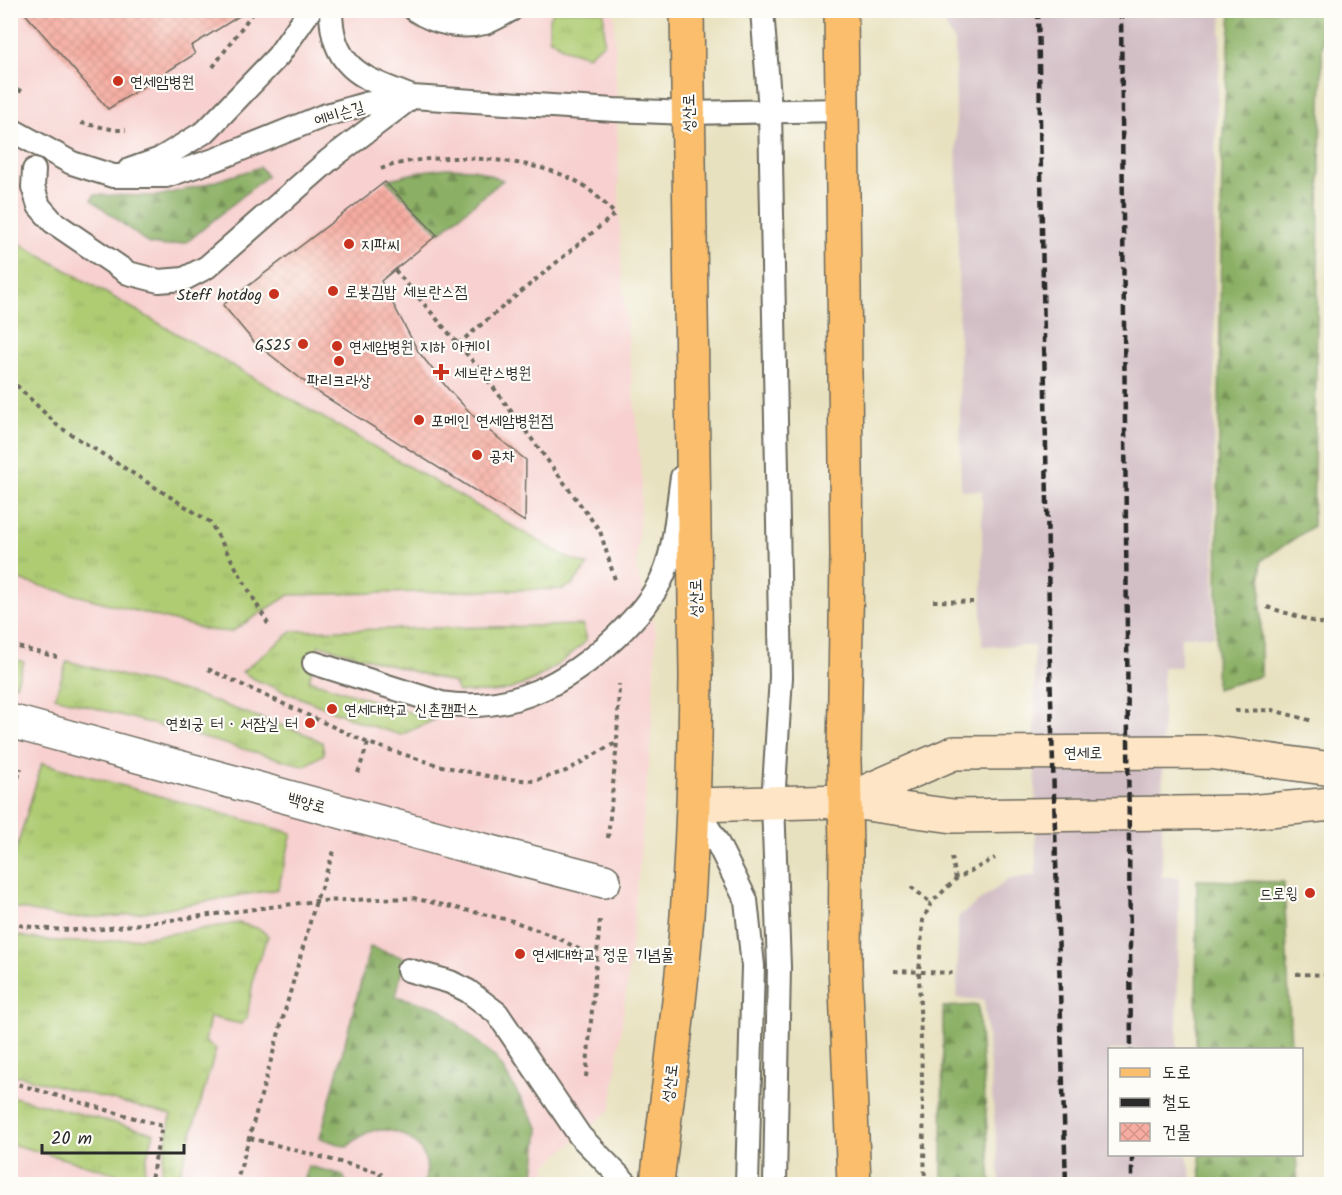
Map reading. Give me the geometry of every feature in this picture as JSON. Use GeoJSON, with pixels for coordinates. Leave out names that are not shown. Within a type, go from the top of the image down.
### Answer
{"type":"FeatureCollection","features":[{"type":"Feature","properties":{"kind":"main road","name":"성산로"},"geometry":{"type":"LineString","coordinates":[[657,1185],[683,963],[694,806],[696,676],[687,10]]}},
{"type":"Feature","properties":{"kind":"main road"},"geometry":{"type":"LineString","coordinates":[[841,10],[847,555],[845,965],[854,1185]]}},
{"type":"Feature","properties":{"kind":"street","name":"백양로"},"geometry":{"type":"LineString","coordinates":[[10,721],[456,843],[604,881]]}},
{"type":"Feature","properties":{"kind":"street","name":"연세로"},"geometry":{"type":"LineString","coordinates":[[844,801],[954,753],[1208,752],[1332,769]]}},
{"type":"Feature","properties":{"kind":"street","name":"연세로"},"geometry":{"type":"LineString","coordinates":[[694,806],[844,801],[953,816],[1248,812],[1332,804]]}},
{"type":"Feature","properties":{"kind":"lane"},"geometry":{"type":"LineString","coordinates":[[113,176],[160,159],[206,131],[278,56],[310,10]]}},
{"type":"Feature","properties":{"kind":"lane"},"geometry":{"type":"LineString","coordinates":[[331,10],[333,34],[345,61],[353,70],[372,81],[412,97]]}},
{"type":"Feature","properties":{"kind":"lane"},"geometry":{"type":"LineString","coordinates":[[415,10],[428,19],[456,26],[485,23],[512,10]]}},
{"type":"Feature","properties":{"kind":"lane"},"geometry":{"type":"LineString","coordinates":[[762,10],[770,110],[781,677],[773,803],[779,967],[775,1185]]}},
{"type":"Feature","properties":{"kind":"lane"},"geometry":{"type":"LineString","coordinates":[[34,170],[33,187],[39,206],[53,222],[128,273],[159,281],[184,279],[207,267],[329,160],[412,97]]}},
{"type":"Feature","properties":{"kind":"lane","name":"에비슨길"},"geometry":{"type":"LineString","coordinates":[[10,129],[72,164],[113,176],[166,176],[217,159],[323,116],[365,104],[412,97],[614,110],[688,112],[841,110]]}},
{"type":"Feature","properties":{"kind":"lane"},"geometry":{"type":"LineString","coordinates":[[314,663],[441,703],[454,705],[493,704],[514,700],[568,676],[595,657],[637,615],[650,599],[664,572],[670,554],[693,401]]}},
{"type":"Feature","properties":{"kind":"lane"},"geometry":{"type":"LineString","coordinates":[[694,806],[716,840],[746,900],[753,966],[747,1185]]}},
{"type":"Feature","properties":{"kind":"lane"},"geometry":{"type":"LineString","coordinates":[[408,970],[450,982],[468,991],[497,1013],[580,1136],[627,1185]]}},
{"type":"Feature","properties":{"kind":"path"},"geometry":{"type":"LineString","coordinates":[[210,10],[214,17]]}},
{"type":"Feature","properties":{"kind":"path"},"geometry":{"type":"LineString","coordinates":[[212,68],[251,15],[252,10]]}},
{"type":"Feature","properties":{"kind":"path"},"geometry":{"type":"LineString","coordinates":[[10,86],[32,98]]}},
{"type":"Feature","properties":{"kind":"path"},"geometry":{"type":"LineString","coordinates":[[76,121],[84,125],[116,130],[135,129]]}},
{"type":"Feature","properties":{"kind":"path"},"geometry":{"type":"LineString","coordinates":[[458,344],[615,214]]}},
{"type":"Feature","properties":{"kind":"path"},"geometry":{"type":"LineString","coordinates":[[395,270],[482,372],[600,531],[618,591]]}},
{"type":"Feature","properties":{"kind":"path"},"geometry":{"type":"LineString","coordinates":[[10,379],[58,426],[210,522],[268,624]]}},
{"type":"Feature","properties":{"kind":"path"},"geometry":{"type":"LineString","coordinates":[[933,601],[973,602]]}},
{"type":"Feature","properties":{"kind":"path"},"geometry":{"type":"LineString","coordinates":[[1267,607],[1332,627]]}},
{"type":"Feature","properties":{"kind":"path"},"geometry":{"type":"LineString","coordinates":[[10,645],[57,657]]}},
{"type":"Feature","properties":{"kind":"path"},"geometry":{"type":"LineString","coordinates":[[208,669],[368,743],[438,765],[497,778],[534,781],[566,771],[616,742]]}},
{"type":"Feature","properties":{"kind":"path"},"geometry":{"type":"LineString","coordinates":[[585,1084],[616,742],[619,683]]}},
{"type":"Feature","properties":{"kind":"path"},"geometry":{"type":"LineString","coordinates":[[236,1185],[316,902],[345,812]]}},
{"type":"Feature","properties":{"kind":"path"},"geometry":{"type":"LineString","coordinates":[[925,1185],[919,972],[923,920],[931,903],[956,879],[1002,855]]}},
{"type":"Feature","properties":{"kind":"path"},"geometry":{"type":"LineString","coordinates":[[952,856],[956,879]]}},
{"type":"Feature","properties":{"kind":"path"},"geometry":{"type":"LineString","coordinates":[[911,887],[931,903]]}},
{"type":"Feature","properties":{"kind":"path"},"geometry":{"type":"LineString","coordinates":[[10,923],[32,928],[67,931],[102,929],[316,902],[413,898],[513,921],[558,938],[597,958]]}},
{"type":"Feature","properties":{"kind":"path"},"geometry":{"type":"LineString","coordinates":[[894,971],[955,973]]}},
{"type":"Feature","properties":{"kind":"path"},"geometry":{"type":"LineString","coordinates":[[1296,974],[1332,975]]}},
{"type":"Feature","properties":{"kind":"path"},"geometry":{"type":"LineString","coordinates":[[10,1082],[162,1126],[150,1185]]}},
{"type":"Feature","properties":{"kind":"path"},"geometry":{"type":"LineString","coordinates":[[250,1137],[381,1173],[377,1185]]}},
{"type":"Feature","properties":{"kind":"shaded area","name":"연세대학교 신촌캠퍼스"},"geometry":{"type":"Polygon","coordinates":[[[10,11],[614,11],[621,262],[642,482],[636,569],[656,632],[651,741],[630,960],[611,1109],[547,1165],[545,1184],[11,1184],[10,11]]]}},
{"type":"Feature","properties":{"kind":"shaded area"},"geometry":{"type":"Polygon","coordinates":[[[937,11],[1222,11],[1215,156],[1214,636],[1181,636],[1181,667],[1163,667],[1162,877],[1179,877],[1177,1048],[1108,1048],[1108,1156],[1187,1156],[1193,1184],[1000,1184],[984,1000],[957,998],[958,917],[1009,879],[1036,875],[1034,646],[982,646],[982,491],[961,490],[955,42],[937,11]]]}},
{"type":"Feature","properties":{"kind":"green space"},"geometry":{"type":"Polygon","coordinates":[[[554,11],[604,11],[604,43],[588,56],[565,49],[549,38],[549,18],[554,11]]]}},
{"type":"Feature","properties":{"kind":"green space"},"geometry":{"type":"Polygon","coordinates":[[[1231,11],[1323,11],[1313,526],[1261,561],[1261,676],[1216,689],[1222,148],[1231,11]]]}},
{"type":"Feature","properties":{"kind":"green space"},"geometry":{"type":"Polygon","coordinates":[[[260,167],[267,176],[187,242],[167,246],[149,244],[92,200],[94,195],[158,196],[260,167]]]}},
{"type":"Feature","properties":{"kind":"green space"},"geometry":{"type":"Polygon","coordinates":[[[446,168],[474,169],[503,180],[439,233],[386,180],[446,168]]]}},
{"type":"Feature","properties":{"kind":"green space"},"geometry":{"type":"Polygon","coordinates":[[[10,238],[568,558],[588,565],[572,585],[562,589],[289,595],[231,632],[208,630],[11,578],[10,238]]]}},
{"type":"Feature","properties":{"kind":"green space"},"geometry":{"type":"Polygon","coordinates":[[[583,625],[586,641],[568,657],[535,679],[512,689],[496,692],[458,692],[454,683],[319,645],[309,680],[434,720],[401,735],[365,724],[256,680],[242,672],[293,631],[583,625]]]}},
{"type":"Feature","properties":{"kind":"green space"},"geometry":{"type":"Polygon","coordinates":[[[10,658],[24,662],[16,685],[11,683],[10,658]]]}},
{"type":"Feature","properties":{"kind":"green space"},"geometry":{"type":"Polygon","coordinates":[[[67,661],[199,696],[308,735],[322,742],[324,754],[305,766],[55,697],[67,661]]]}},
{"type":"Feature","properties":{"kind":"green space"},"geometry":{"type":"Polygon","coordinates":[[[42,763],[292,833],[278,889],[120,916],[67,918],[11,907],[11,867],[42,763]]]}},
{"type":"Feature","properties":{"kind":"green space"},"geometry":{"type":"Polygon","coordinates":[[[1197,880],[1284,882],[1291,1048],[1196,1048],[1197,880]]]}},
{"type":"Feature","properties":{"kind":"green space"},"geometry":{"type":"Polygon","coordinates":[[[239,923],[260,929],[268,936],[255,969],[247,1018],[241,1024],[210,1017],[205,1042],[216,1049],[177,1184],[159,1182],[171,1115],[11,1074],[11,934],[67,942],[95,942],[124,940],[239,923]]]}},
{"type":"Feature","properties":{"kind":"green space"},"geometry":{"type":"Polygon","coordinates":[[[370,947],[405,958],[396,996],[439,1008],[497,1059],[539,1129],[533,1184],[423,1184],[426,1163],[423,1154],[410,1139],[400,1134],[380,1130],[366,1133],[347,1147],[320,1138],[370,947]]]}},
{"type":"Feature","properties":{"kind":"green space"},"geometry":{"type":"Polygon","coordinates":[[[978,1005],[991,1184],[942,1184],[943,1007],[978,1005]]]}},
{"type":"Feature","properties":{"kind":"green space"},"geometry":{"type":"Polygon","coordinates":[[[10,1096],[154,1133],[146,1160],[143,1184],[127,1184],[128,1177],[11,1144],[10,1096]]]}},
{"type":"Feature","properties":{"kind":"green space"},"geometry":{"type":"Polygon","coordinates":[[[1200,1156],[1296,1156],[1298,1184],[1201,1184],[1200,1156]]]}},
{"type":"Feature","properties":{"kind":"green space"},"geometry":{"type":"Polygon","coordinates":[[[308,1166],[343,1175],[347,1184],[303,1184],[308,1166]]]}},
{"type":"Feature","properties":{"kind":"building","name":"연세암병원"},"geometry":{"type":"Polygon","coordinates":[[[22,10],[249,10],[191,46],[195,54],[108,109],[22,10]]]}},
{"type":"Feature","properties":{"kind":"building","name":"연세암병원 지하 아케이"},"geometry":{"type":"Polygon","coordinates":[[[385,182],[437,235],[381,281],[418,351],[448,389],[482,425],[526,460],[525,522],[319,393],[254,342],[223,305],[385,182]]]}},
{"type":"Feature","properties":{"kind":"railway"},"geometry":{"type":"LineString","coordinates":[[1038,10],[1050,667],[1066,1184]]}},
{"type":"Feature","properties":{"kind":"railway"},"geometry":{"type":"LineString","coordinates":[[1121,10],[1131,1048]]}},
{"type":"Feature","properties":{"kind":"railway"},"geometry":{"type":"LineString","coordinates":[[1132,1156],[1132,1184]]}},
{"type":"Feature","properties":{"kind":"place","name":"연세암병원"},"geometry":{"type":"Point","coordinates":[118,81]}},
{"type":"Feature","properties":{"kind":"place","name":"지파씨"},"geometry":{"type":"Point","coordinates":[349,244]}},
{"type":"Feature","properties":{"kind":"place","name":"로봇김밥 세브란스점"},"geometry":{"type":"Point","coordinates":[333,291]}},
{"type":"Feature","properties":{"kind":"place","name":"Steff hotdog"},"geometry":{"type":"Point","coordinates":[274,294]}},
{"type":"Feature","properties":{"kind":"place","name":"GS25"},"geometry":{"type":"Point","coordinates":[303,344]}},
{"type":"Feature","properties":{"kind":"place","name":"연세암병원 지하 아케이"},"geometry":{"type":"Point","coordinates":[337,346]}},
{"type":"Feature","properties":{"kind":"place","name":"파리크라상"},"geometry":{"type":"Point","coordinates":[339,361]}},
{"type":"Feature","properties":{"kind":"place","name":"세브란스병원"},"geometry":{"type":"Point","coordinates":[441,372]}},
{"type":"Feature","properties":{"kind":"place","name":"포메인 연세암병원점"},"geometry":{"type":"Point","coordinates":[419,420]}},
{"type":"Feature","properties":{"kind":"place","name":"공차"},"geometry":{"type":"Point","coordinates":[477,455]}},
{"type":"Feature","properties":{"kind":"place","name":"연세대학교 신촌캠퍼스"},"geometry":{"type":"Point","coordinates":[332,709]}},
{"type":"Feature","properties":{"kind":"place","name":"연희궁 터 · 서잠실 터"},"geometry":{"type":"Point","coordinates":[310,723]}},
{"type":"Feature","properties":{"kind":"place","name":"드로윙"},"geometry":{"type":"Point","coordinates":[1310,893]}},
{"type":"Feature","properties":{"kind":"place","name":"연세대학교 정문 기념물"},"geometry":{"type":"Point","coordinates":[520,954]}}]}
